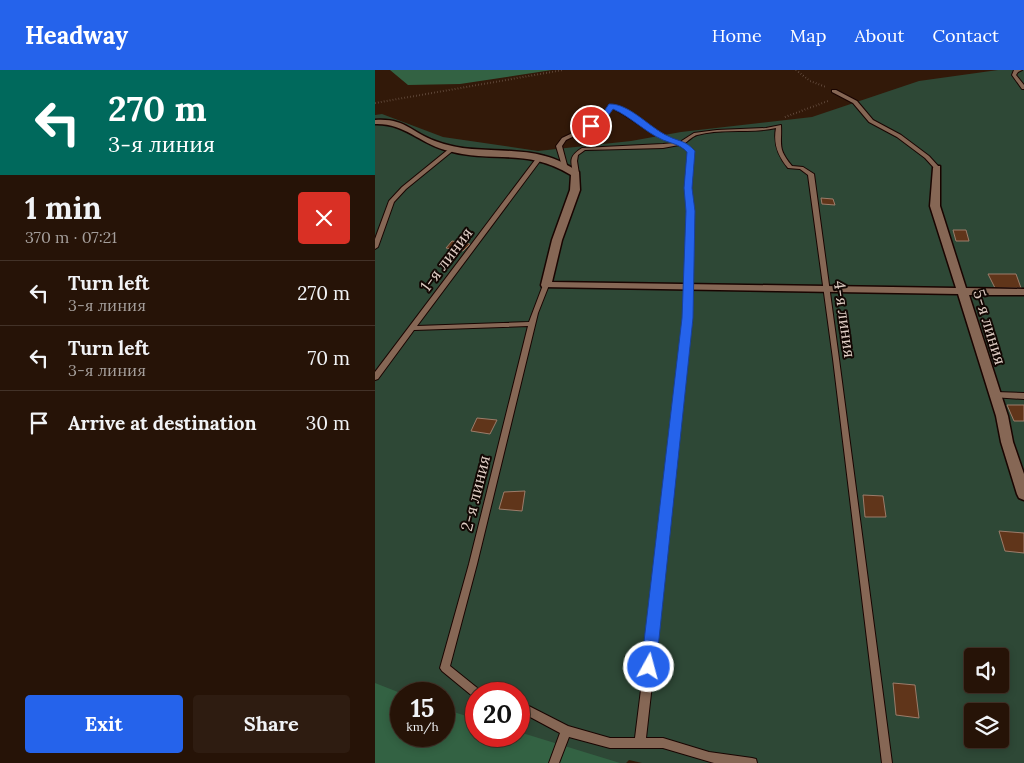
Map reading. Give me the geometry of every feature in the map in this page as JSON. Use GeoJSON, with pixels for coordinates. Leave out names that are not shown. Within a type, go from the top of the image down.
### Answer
{"type":"FeatureCollection","features":[{"type":"Feature","properties":{"kind":"street"},"geometry":{"type":"LineString","coordinates":[[375,122],[399,123],[430,143],[451,149],[528,154],[564,165],[576,174],[575,190],[557,240],[546,285],[963,293],[1024,292]]}},
{"type":"Feature","properties":{"kind":"street","name":"5-я линия"},"geometry":{"type":"LineString","coordinates":[[937,168],[935,206],[995,395],[1007,442],[1024,494]]}},
{"type":"Feature","properties":{"kind":"lane"},"geometry":{"type":"LineString","coordinates":[[1019,70],[1014,75],[1024,88]]}},
{"type":"Feature","properties":{"kind":"lane"},"geometry":{"type":"LineString","coordinates":[[835,91],[855,102],[871,121],[899,136],[927,157],[937,168]]}},
{"type":"Feature","properties":{"kind":"lane"},"geometry":{"type":"LineString","coordinates":[[564,165],[559,146],[564,139],[600,122],[611,106],[630,114],[665,138],[682,143],[691,151],[688,188],[691,211],[687,318],[671,477],[640,743]]}},
{"type":"Feature","properties":{"kind":"lane"},"geometry":{"type":"LineString","coordinates":[[576,174],[574,161],[576,154],[584,149],[663,146],[682,143],[694,134],[779,126]]}},
{"type":"Feature","properties":{"kind":"lane","name":"4-я линия"},"geometry":{"type":"LineString","coordinates":[[779,126],[777,135],[779,155],[790,167],[801,168],[811,174],[887,763]]}},
{"type":"Feature","properties":{"kind":"lane"},"geometry":{"type":"LineString","coordinates":[[375,247],[391,202],[404,188],[451,149]]}},
{"type":"Feature","properties":{"kind":"lane","name":"1-я линия"},"geometry":{"type":"LineString","coordinates":[[375,377],[539,157]]}},
{"type":"Feature","properties":{"kind":"lane","name":"2-я линия"},"geometry":{"type":"LineString","coordinates":[[465,684],[445,668],[533,324],[546,285]]}},
{"type":"Feature","properties":{"kind":"lane"},"geometry":{"type":"LineString","coordinates":[[413,328],[533,324]]}},
{"type":"Feature","properties":{"kind":"lane"},"geometry":{"type":"LineString","coordinates":[[995,395],[1024,396]]}},
{"type":"Feature","properties":{"kind":"lane"},"geometry":{"type":"LineString","coordinates":[[530,712],[566,732],[610,743],[663,743],[709,757],[752,763]]}},
{"type":"Feature","properties":{"kind":"lane"},"geometry":{"type":"LineString","coordinates":[[554,763],[566,732]]}},
{"type":"Feature","properties":{"kind":"path"},"geometry":{"type":"LineString","coordinates":[[375,103],[563,70]]}},
{"type":"Feature","properties":{"kind":"path"},"geometry":{"type":"LineString","coordinates":[[779,126],[777,122],[782,118],[829,101],[836,96],[835,91],[810,81],[797,70]]}},
{"type":"Feature","properties":{"kind":"green space"},"geometry":{"type":"Polygon","coordinates":[[[390,70],[552,70],[460,84],[408,85],[390,70]]]}},
{"type":"Feature","properties":{"kind":"green space"},"geometry":{"type":"Polygon","coordinates":[[[998,70],[1024,70],[1024,763],[642,763],[629,760],[626,763],[375,763],[375,115],[382,114],[443,137],[538,151],[631,141],[681,132],[812,117],[919,81],[998,70]]]}},
{"type":"Feature","properties":{"kind":"green space"},"geometry":{"type":"Polygon","coordinates":[[[375,683],[390,689],[390,747],[455,747],[455,712],[465,716],[465,747],[530,747],[530,735],[620,763],[375,763],[375,683]]]}},
{"type":"Feature","properties":{"kind":"building"},"geometry":{"type":"Polygon","coordinates":[[[821,198],[833,199],[835,205],[822,204],[821,198]]]}},
{"type":"Feature","properties":{"kind":"building"},"geometry":{"type":"Polygon","coordinates":[[[953,230],[966,230],[969,241],[956,241],[953,230]]]}},
{"type":"Feature","properties":{"kind":"building"},"geometry":{"type":"Polygon","coordinates":[[[452,241],[470,244],[463,251],[446,248],[452,241]]]}},
{"type":"Feature","properties":{"kind":"building"},"geometry":{"type":"Polygon","coordinates":[[[988,274],[1016,274],[1021,288],[995,288],[988,274]]]}},
{"type":"Feature","properties":{"kind":"building"},"geometry":{"type":"Polygon","coordinates":[[[1007,405],[1024,405],[1024,421],[1014,421],[1007,405]]]}},
{"type":"Feature","properties":{"kind":"building"},"geometry":{"type":"Polygon","coordinates":[[[477,418],[497,420],[490,434],[471,431],[477,418]]]}},
{"type":"Feature","properties":{"kind":"building"},"geometry":{"type":"Polygon","coordinates":[[[525,491],[522,511],[499,509],[504,492],[525,491]]]}},
{"type":"Feature","properties":{"kind":"building"},"geometry":{"type":"Polygon","coordinates":[[[863,495],[883,496],[886,517],[865,517],[863,495]]]}},
{"type":"Feature","properties":{"kind":"building"},"geometry":{"type":"Polygon","coordinates":[[[999,531],[1024,533],[1024,553],[1005,551],[999,531]]]}},
{"type":"Feature","properties":{"kind":"building"},"geometry":{"type":"Polygon","coordinates":[[[893,683],[915,685],[919,718],[896,715],[893,683]]]}},
{"type":"Feature","properties":{"kind":"route"},"geometry":{"type":"LineString","coordinates":[[591,126],[600,122],[611,106],[630,114],[665,138],[682,143],[691,151],[688,165],[691,211],[687,318],[649,667]]}}]}
